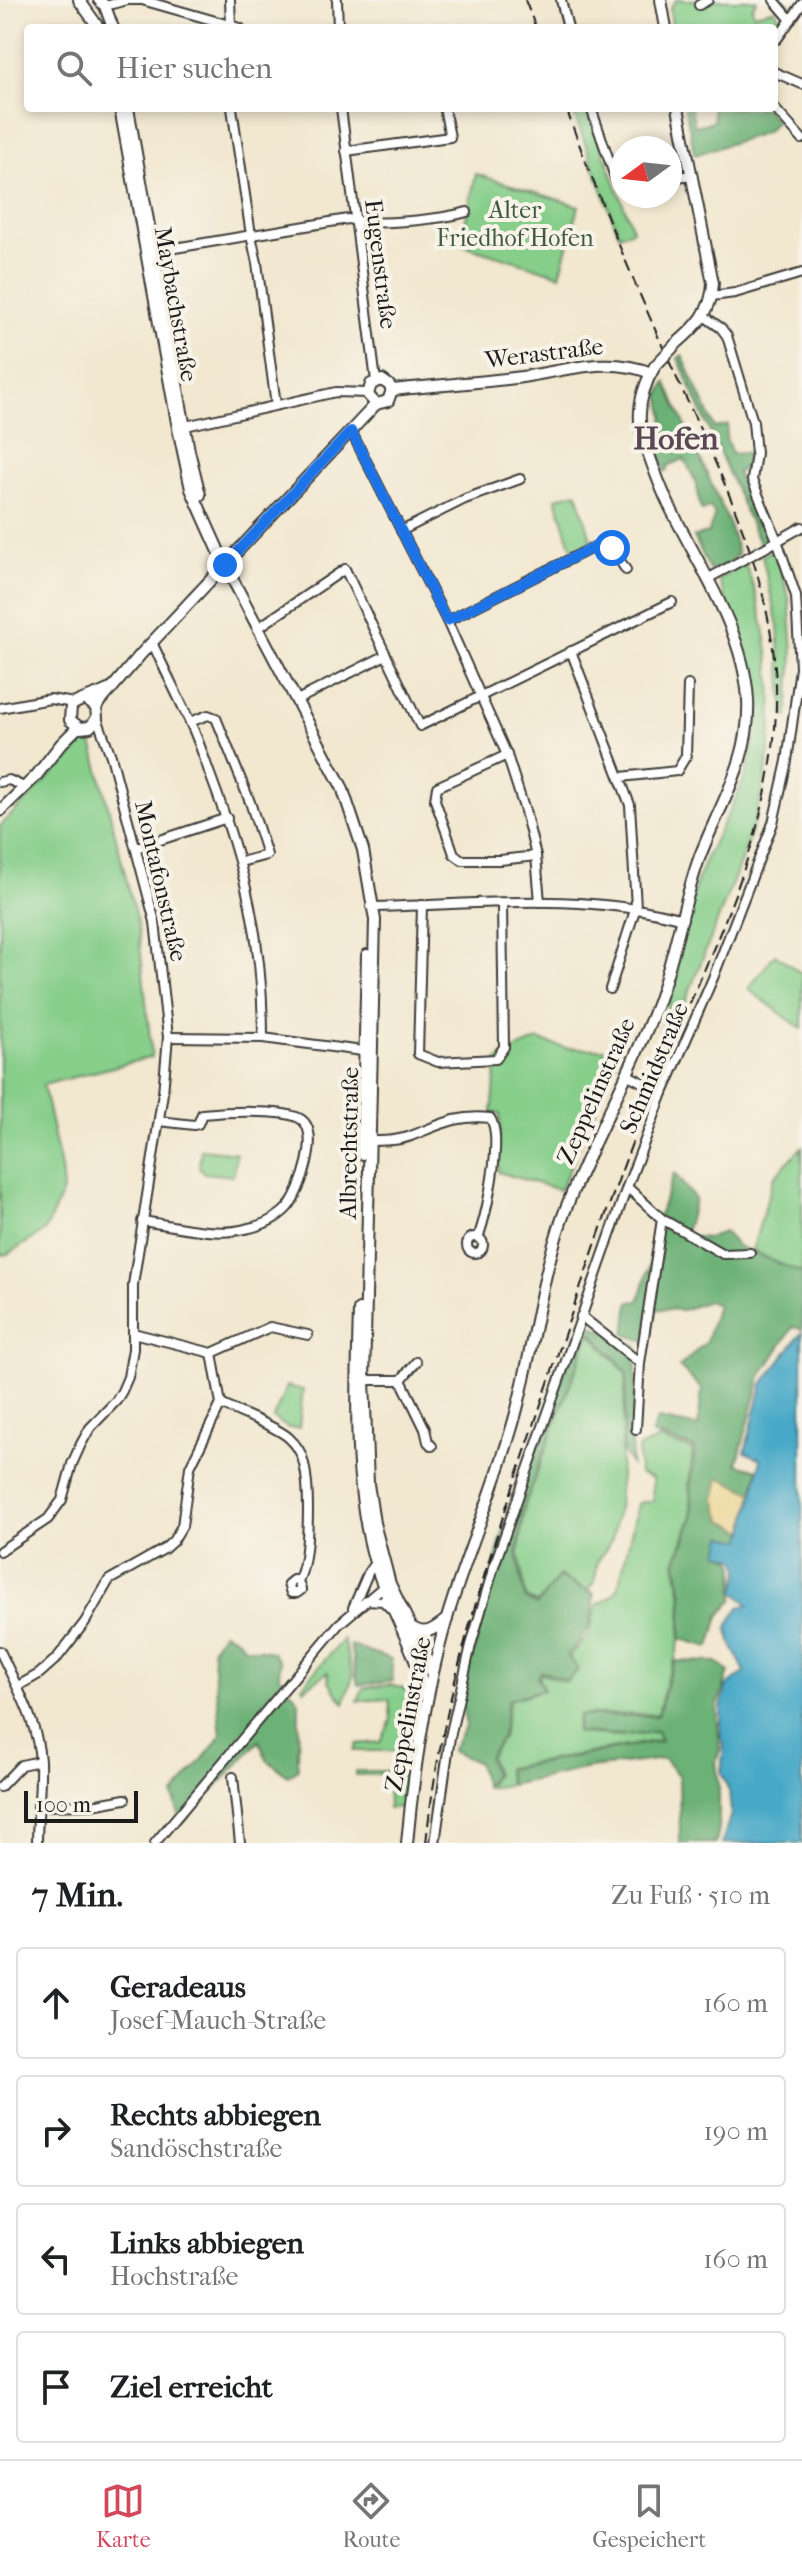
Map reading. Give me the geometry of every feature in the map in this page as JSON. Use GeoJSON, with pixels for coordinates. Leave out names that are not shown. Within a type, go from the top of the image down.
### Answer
{"type":"FeatureCollection","features":[{"type":"Feature","properties":{"kind":"main road"},"geometry":{"type":"LineString","coordinates":[[81,0],[95,7],[102,3],[111,24]]}},
{"type":"Feature","properties":{"kind":"main road"},"geometry":{"type":"LineString","coordinates":[[81,0],[97,24]]}},
{"type":"Feature","properties":{"kind":"main road"},"geometry":{"type":"LineString","coordinates":[[661,0],[665,24]]}},
{"type":"Feature","properties":{"kind":"main road","name":"Maybachstraße"},"geometry":{"type":"LineString","coordinates":[[121,112],[130,142],[181,427],[201,498],[200,505],[225,565]]}},
{"type":"Feature","properties":{"kind":"main road","name":"Maybachstraße"},"geometry":{"type":"LineString","coordinates":[[128,112],[130,142]]}},
{"type":"Feature","properties":{"kind":"main road"},"geometry":{"type":"LineString","coordinates":[[653,370],[704,316],[712,296],[711,269],[679,112]]}},
{"type":"Feature","properties":{"kind":"main road","name":"Werastraße"},"geometry":{"type":"LineString","coordinates":[[392,390],[523,377],[594,364],[653,370]]}},
{"type":"Feature","properties":{"kind":"main road","name":"Zeppelinstraße"},"geometry":{"type":"LineString","coordinates":[[407,1843],[433,1673],[447,1619],[511,1431],[548,1268],[565,1212],[657,1005],[700,855],[733,784],[743,754],[748,724],[745,676],[738,650],[707,579],[667,502],[641,430],[639,409],[653,370]]}},
{"type":"Feature","properties":{"kind":"main road"},"geometry":{"type":"LineString","coordinates":[[0,811],[42,769],[76,718],[93,708],[376,404],[388,401],[392,390],[386,382],[376,381],[369,386],[369,398],[376,404]]}},
{"type":"Feature","properties":{"kind":"main road","name":"Albrechtstraße"},"geometry":{"type":"LineString","coordinates":[[225,565],[342,787],[363,850],[371,907],[368,916],[361,1489],[375,1563],[433,1673]]}},
{"type":"Feature","properties":{"kind":"main road"},"geometry":{"type":"LineString","coordinates":[[76,718],[93,708]]}},
{"type":"Feature","properties":{"kind":"main road","name":"Albrechtstraße"},"geometry":{"type":"LineString","coordinates":[[361,1380],[368,1484],[374,1523],[394,1611],[416,1657],[427,1701]]}},
{"type":"Feature","properties":{"kind":"main road"},"geometry":{"type":"LineString","coordinates":[[408,1625],[419,1633],[427,1632],[447,1619]]}},
{"type":"Feature","properties":{"kind":"street"},"geometry":{"type":"LineString","coordinates":[[102,3],[142,0],[226,24]]}},
{"type":"Feature","properties":{"kind":"street"},"geometry":{"type":"LineString","coordinates":[[230,0],[235,24]]}},
{"type":"Feature","properties":{"kind":"street"},"geometry":{"type":"LineString","coordinates":[[337,0],[338,24]]}},
{"type":"Feature","properties":{"kind":"street"},"geometry":{"type":"LineString","coordinates":[[561,0],[567,24]]}},
{"type":"Feature","properties":{"kind":"street"},"geometry":{"type":"LineString","coordinates":[[699,5],[708,0]]}},
{"type":"Feature","properties":{"kind":"street"},"geometry":{"type":"LineString","coordinates":[[774,0],[791,20]]}},
{"type":"Feature","properties":{"kind":"street"},"geometry":{"type":"LineString","coordinates":[[778,38],[802,4]]}},
{"type":"Feature","properties":{"kind":"street"},"geometry":{"type":"LineString","coordinates":[[778,74],[802,84]]}},
{"type":"Feature","properties":{"kind":"street"},"geometry":{"type":"LineString","coordinates":[[233,112],[276,405]]}},
{"type":"Feature","properties":{"kind":"street","name":"Eugenstraße"},"geometry":{"type":"LineString","coordinates":[[341,112],[376,381]]}},
{"type":"Feature","properties":{"kind":"street"},"geometry":{"type":"LineString","coordinates":[[346,151],[450,137],[445,112]]}},
{"type":"Feature","properties":{"kind":"street"},"geometry":{"type":"LineString","coordinates":[[592,112],[610,163]]}},
{"type":"Feature","properties":{"kind":"street"},"geometry":{"type":"LineString","coordinates":[[778,112],[802,139]]}},
{"type":"Feature","properties":{"kind":"street"},"geometry":{"type":"LineString","coordinates":[[682,177],[690,176]]}},
{"type":"Feature","properties":{"kind":"street"},"geometry":{"type":"LineString","coordinates":[[150,252],[348,219],[363,223],[446,218],[467,212]]}},
{"type":"Feature","properties":{"kind":"street"},"geometry":{"type":"LineString","coordinates":[[712,296],[735,293],[802,273]]}},
{"type":"Feature","properties":{"kind":"street","name":"Schmidstraße"},"geometry":{"type":"LineString","coordinates":[[435,1843],[450,1737],[484,1599],[627,1187],[773,823],[787,761],[801,667],[796,596],[752,480],[756,453],[753,422],[727,336],[704,316]]}},
{"type":"Feature","properties":{"kind":"street"},"geometry":{"type":"LineString","coordinates":[[181,427],[336,392],[368,393]]}},
{"type":"Feature","properties":{"kind":"street"},"geometry":{"type":"LineString","coordinates":[[351,431],[447,621],[507,755],[536,856],[540,902]]}},
{"type":"Feature","properties":{"kind":"street"},"geometry":{"type":"LineString","coordinates":[[401,531],[465,499],[520,479]]}},
{"type":"Feature","properties":{"kind":"street"},"geometry":{"type":"LineString","coordinates":[[707,579],[802,527]]}},
{"type":"Feature","properties":{"kind":"street"},"geometry":{"type":"LineString","coordinates":[[447,621],[604,542],[612,548],[626,570]]}},
{"type":"Feature","properties":{"kind":"street"},"geometry":{"type":"LineString","coordinates":[[258,628],[345,569],[420,726],[672,602]]}},
{"type":"Feature","properties":{"kind":"street"},"geometry":{"type":"LineString","coordinates":[[152,642],[190,722],[227,818],[240,862],[255,923],[263,1038]]}},
{"type":"Feature","properties":{"kind":"street"},"geometry":{"type":"LineString","coordinates":[[571,651],[630,805],[636,907],[610,989]]}},
{"type":"Feature","properties":{"kind":"street"},"geometry":{"type":"LineString","coordinates":[[297,700],[386,655]]}},
{"type":"Feature","properties":{"kind":"street"},"geometry":{"type":"LineString","coordinates":[[621,777],[677,771],[686,756],[688,685]]}},
{"type":"Feature","properties":{"kind":"street"},"geometry":{"type":"LineString","coordinates":[[0,708],[50,699],[105,742]]}},
{"type":"Feature","properties":{"kind":"street","name":"Montafonstraße"},"geometry":{"type":"LineString","coordinates":[[0,1551],[48,1519],[62,1500],[81,1444],[90,1428],[116,1401],[128,1377],[133,1333],[133,1285],[159,1121],[168,1037],[155,922],[93,708]]}},
{"type":"Feature","properties":{"kind":"street"},"geometry":{"type":"LineString","coordinates":[[190,722],[208,715],[216,718],[250,802],[267,855],[240,862]]}},
{"type":"Feature","properties":{"kind":"street"},"geometry":{"type":"LineString","coordinates":[[507,755],[437,787],[435,800],[454,854],[462,860],[536,856]]}},
{"type":"Feature","properties":{"kind":"street"},"geometry":{"type":"LineString","coordinates":[[0,782],[9,780],[24,787]]}},
{"type":"Feature","properties":{"kind":"street"},"geometry":{"type":"LineString","coordinates":[[136,848],[227,818]]}},
{"type":"Feature","properties":{"kind":"street"},"geometry":{"type":"LineString","coordinates":[[371,907],[588,902],[636,907],[683,919]]}},
{"type":"Feature","properties":{"kind":"street"},"geometry":{"type":"LineString","coordinates":[[422,905],[418,1054],[438,1062],[496,1059],[501,1054],[504,1037],[502,904]]}},
{"type":"Feature","properties":{"kind":"street"},"geometry":{"type":"LineString","coordinates":[[168,1037],[263,1038],[368,1052]]}},
{"type":"Feature","properties":{"kind":"street"},"geometry":{"type":"LineString","coordinates":[[626,1074],[663,1093]]}},
{"type":"Feature","properties":{"kind":"street"},"geometry":{"type":"LineString","coordinates":[[142,1221],[231,1232],[262,1224],[288,1206],[300,1187],[307,1163],[310,1136],[306,1123],[297,1117],[233,1110],[202,1114],[198,1124],[194,1125],[159,1121]]}},
{"type":"Feature","properties":{"kind":"street"},"geometry":{"type":"LineString","coordinates":[[366,1141],[393,1141],[452,1119],[490,1118],[494,1124],[494,1162],[491,1188],[478,1238]]}},
{"type":"Feature","properties":{"kind":"street"},"geometry":{"type":"LineString","coordinates":[[627,1187],[662,1219],[723,1254],[750,1253]]}},
{"type":"Feature","properties":{"kind":"street"},"geometry":{"type":"LineString","coordinates":[[636,1429],[640,1363],[662,1219]]}},
{"type":"Feature","properties":{"kind":"street"},"geometry":{"type":"LineString","coordinates":[[581,1316],[640,1363]]}},
{"type":"Feature","properties":{"kind":"street"},"geometry":{"type":"LineString","coordinates":[[133,1333],[212,1353],[270,1327],[308,1335]]}},
{"type":"Feature","properties":{"kind":"street"},"geometry":{"type":"LineString","coordinates":[[18,1686],[39,1674],[57,1658],[85,1622],[109,1580],[152,1557],[173,1541],[182,1526],[190,1467],[221,1404],[212,1353]]}},
{"type":"Feature","properties":{"kind":"street"},"geometry":{"type":"LineString","coordinates":[[401,1380],[416,1362]]}},
{"type":"Feature","properties":{"kind":"street"},"geometry":{"type":"LineString","coordinates":[[361,1380],[401,1380]]}},
{"type":"Feature","properties":{"kind":"street"},"geometry":{"type":"LineString","coordinates":[[401,1380],[432,1446]]}},
{"type":"Feature","properties":{"kind":"street"},"geometry":{"type":"LineString","coordinates":[[221,1404],[287,1436],[299,1449],[304,1462],[307,1510],[303,1572],[298,1581]]}},
{"type":"Feature","properties":{"kind":"street"},"geometry":{"type":"LineString","coordinates":[[351,1612],[375,1563]]}},
{"type":"Feature","properties":{"kind":"street"},"geometry":{"type":"LineString","coordinates":[[362,1589],[374,1584],[387,1585]]}},
{"type":"Feature","properties":{"kind":"street"},"geometry":{"type":"LineString","coordinates":[[155,1843],[351,1612],[387,1585]]}},
{"type":"Feature","properties":{"kind":"street"},"geometry":{"type":"LineString","coordinates":[[365,1600],[383,1601],[394,1611]]}},
{"type":"Feature","properties":{"kind":"street"},"geometry":{"type":"LineString","coordinates":[[0,1651],[18,1686],[35,1733],[40,1761],[37,1843]]}},
{"type":"Feature","properties":{"kind":"street"},"geometry":{"type":"LineString","coordinates":[[0,1787],[21,1765],[40,1761]]}},
{"type":"Feature","properties":{"kind":"street"},"geometry":{"type":"LineString","coordinates":[[233,1777],[240,1843]]}},
{"type":"Feature","properties":{"kind":"street"},"geometry":{"type":"LineString","coordinates":[[38,1806],[92,1805],[125,1799]]}},
{"type":"Feature","properties":{"kind":"green space"},"geometry":{"type":"Polygon","coordinates":[[[676,0],[757,0],[752,8],[754,14],[775,9],[782,22],[778,26],[744,22],[672,24],[670,8],[676,0]]]}},
{"type":"Feature","properties":{"kind":"green space"},"geometry":{"type":"Polygon","coordinates":[[[573,112],[589,112],[610,169],[610,208],[625,208],[633,230],[619,235],[573,112]]]}},
{"type":"Feature","properties":{"kind":"green space"},"geometry":{"type":"Polygon","coordinates":[[[686,112],[692,112],[695,126],[714,121],[713,112],[768,112],[776,121],[766,132],[695,155],[686,112]]]}},
{"type":"Feature","properties":{"kind":"green space","name":"Alter Friedhof Hofen"},"geometry":{"type":"Polygon","coordinates":[[[476,174],[579,206],[560,275],[460,244],[476,174]]]}},
{"type":"Feature","properties":{"kind":"green space"},"geometry":{"type":"Polygon","coordinates":[[[682,355],[715,428],[728,425],[726,438],[732,454],[752,452],[750,465],[737,472],[757,524],[762,523],[769,535],[766,541],[759,543],[678,358],[682,355]]]}},
{"type":"Feature","properties":{"kind":"green space"},"geometry":{"type":"Polygon","coordinates":[[[666,382],[728,521],[738,554],[719,568],[710,570],[694,537],[708,533],[715,515],[710,507],[702,511],[696,483],[684,459],[668,466],[664,472],[660,450],[664,415],[660,394],[666,382]]]}},
{"type":"Feature","properties":{"kind":"green space"},"geometry":{"type":"Polygon","coordinates":[[[577,492],[592,542],[572,549],[556,498],[577,492]]]}},
{"type":"Feature","properties":{"kind":"green space"},"geometry":{"type":"Polygon","coordinates":[[[776,552],[789,598],[793,653],[788,717],[784,716],[778,626],[762,556],[776,552]]]}},
{"type":"Feature","properties":{"kind":"green space"},"geometry":{"type":"Polygon","coordinates":[[[745,563],[761,615],[770,669],[771,724],[765,778],[733,883],[658,1069],[651,1068],[648,1079],[642,1075],[663,1026],[701,870],[750,762],[755,724],[751,682],[719,580],[745,563]]]}},
{"type":"Feature","properties":{"kind":"green space"},"geometry":{"type":"Polygon","coordinates":[[[87,740],[92,742],[138,926],[152,1057],[43,1085],[63,1191],[45,1231],[8,1254],[0,1255],[0,826],[87,740]]]}},
{"type":"Feature","properties":{"kind":"green space"},"geometry":{"type":"Polygon","coordinates":[[[775,954],[802,974],[802,1029],[748,989],[775,954]]]}},
{"type":"Feature","properties":{"kind":"green space"},"geometry":{"type":"Polygon","coordinates":[[[538,1040],[566,1048],[621,1050],[560,1190],[498,1172],[500,1114],[492,1113],[497,1061],[507,1053],[538,1040]]]}},
{"type":"Feature","properties":{"kind":"green space"},"geometry":{"type":"Polygon","coordinates":[[[802,1147],[802,1272],[752,1250],[774,1177],[802,1147]]]}},
{"type":"Feature","properties":{"kind":"green space"},"geometry":{"type":"Polygon","coordinates":[[[201,1149],[236,1153],[233,1176],[204,1173],[199,1167],[201,1149]]]}},
{"type":"Feature","properties":{"kind":"green space"},"geometry":{"type":"Polygon","coordinates":[[[674,1173],[695,1199],[684,1236],[707,1238],[724,1232],[737,1246],[802,1273],[802,1329],[793,1327],[761,1376],[737,1464],[758,1470],[753,1493],[719,1477],[723,1520],[745,1531],[743,1541],[724,1536],[719,1553],[733,1559],[734,1599],[719,1616],[710,1647],[681,1639],[683,1596],[677,1562],[693,1517],[691,1485],[695,1448],[651,1434],[658,1419],[698,1427],[702,1389],[679,1367],[706,1342],[717,1305],[708,1301],[683,1310],[657,1309],[648,1342],[625,1334],[629,1302],[639,1301],[650,1264],[654,1229],[674,1173]]]}},
{"type":"Feature","properties":{"kind":"green space"},"geometry":{"type":"Polygon","coordinates":[[[582,1321],[637,1346],[631,1465],[623,1452],[627,1371],[590,1331],[524,1505],[517,1554],[525,1599],[537,1605],[559,1577],[594,1594],[593,1613],[584,1634],[567,1655],[578,1669],[568,1680],[541,1671],[537,1677],[543,1689],[508,1700],[502,1737],[488,1757],[493,1774],[485,1787],[478,1763],[451,1751],[466,1725],[461,1702],[501,1538],[582,1321]]]}},
{"type":"Feature","properties":{"kind":"green space"},"geometry":{"type":"Polygon","coordinates":[[[590,1333],[626,1373],[618,1510],[612,1539],[597,1563],[595,1582],[587,1591],[559,1575],[538,1603],[526,1598],[519,1553],[525,1505],[590,1333]]]}},
{"type":"Feature","properties":{"kind":"green space"},"geometry":{"type":"Polygon","coordinates":[[[287,1386],[303,1390],[299,1428],[288,1428],[273,1418],[287,1386]]]}},
{"type":"Feature","properties":{"kind":"green space"},"geometry":{"type":"Polygon","coordinates":[[[659,1439],[693,1450],[689,1483],[692,1517],[675,1562],[682,1597],[680,1639],[675,1659],[658,1714],[578,1715],[576,1733],[620,1736],[657,1732],[660,1740],[506,1768],[509,1785],[487,1788],[495,1775],[490,1756],[502,1738],[510,1700],[544,1690],[539,1677],[541,1673],[566,1682],[578,1670],[569,1656],[588,1636],[597,1605],[618,1589],[638,1503],[653,1501],[652,1478],[639,1474],[638,1448],[659,1439]]]}},
{"type":"Feature","properties":{"kind":"green space"},"geometry":{"type":"Polygon","coordinates":[[[223,1632],[235,1637],[245,1647],[272,1652],[280,1662],[279,1675],[299,1701],[298,1769],[288,1776],[267,1760],[259,1741],[182,1824],[173,1796],[221,1736],[212,1648],[223,1632]]]}},
{"type":"Feature","properties":{"kind":"green space"},"geometry":{"type":"Polygon","coordinates":[[[343,1639],[353,1676],[344,1703],[329,1682],[328,1672],[304,1689],[302,1686],[343,1639]]]}},
{"type":"Feature","properties":{"kind":"green space"},"geometry":{"type":"Polygon","coordinates":[[[350,1645],[391,1659],[393,1681],[358,1685],[350,1645]]]}},
{"type":"Feature","properties":{"kind":"green space"},"geometry":{"type":"Polygon","coordinates":[[[676,1661],[717,1662],[729,1672],[717,1708],[720,1750],[716,1763],[719,1829],[716,1843],[680,1843],[679,1776],[664,1759],[589,1768],[510,1785],[507,1769],[661,1741],[657,1731],[623,1735],[577,1732],[579,1716],[658,1716],[676,1661]]]}},
{"type":"Feature","properties":{"kind":"green space"},"geometry":{"type":"Polygon","coordinates":[[[390,1685],[417,1695],[403,1755],[397,1756],[397,1751],[354,1751],[357,1744],[381,1742],[391,1720],[389,1699],[358,1701],[363,1688],[390,1685]]]}},
{"type":"Feature","properties":{"kind":"green space"},"geometry":{"type":"Polygon","coordinates":[[[404,1758],[403,1807],[388,1808],[387,1774],[356,1775],[356,1771],[397,1771],[398,1760],[404,1758]]]}},
{"type":"Feature","properties":{"kind":"sand"},"geometry":{"type":"Polygon","coordinates":[[[719,1477],[753,1493],[745,1531],[723,1520],[715,1500],[719,1477]]]}},
{"type":"Feature","properties":{"kind":"water"},"geometry":{"type":"Polygon","coordinates":[[[802,1332],[802,1843],[722,1843],[731,1813],[729,1791],[721,1772],[724,1745],[721,1708],[726,1687],[745,1672],[727,1628],[739,1607],[749,1605],[735,1592],[740,1568],[736,1558],[719,1553],[723,1536],[743,1540],[761,1459],[745,1452],[762,1385],[802,1332]]]}},
{"type":"Feature","properties":{"kind":"railway"},"geometry":{"type":"LineString","coordinates":[[525,0],[534,24]]}},
{"type":"Feature","properties":{"kind":"railway"},"geometry":{"type":"LineString","coordinates":[[426,1843],[433,1789],[454,1683],[483,1579],[617,1183],[738,886],[756,830],[769,773],[776,715],[774,657],[760,583],[749,547],[721,476],[617,241],[567,112]]}},
{"type":"Feature","properties":{"kind":"district","name":"Hofen"},"geometry":{"type":"Point","coordinates":[676,438]}},
{"type":"Feature","properties":{"kind":"route"},"geometry":{"type":"LineString","coordinates":[[225,565],[351,431],[447,621],[604,542],[612,548]]}}]}
